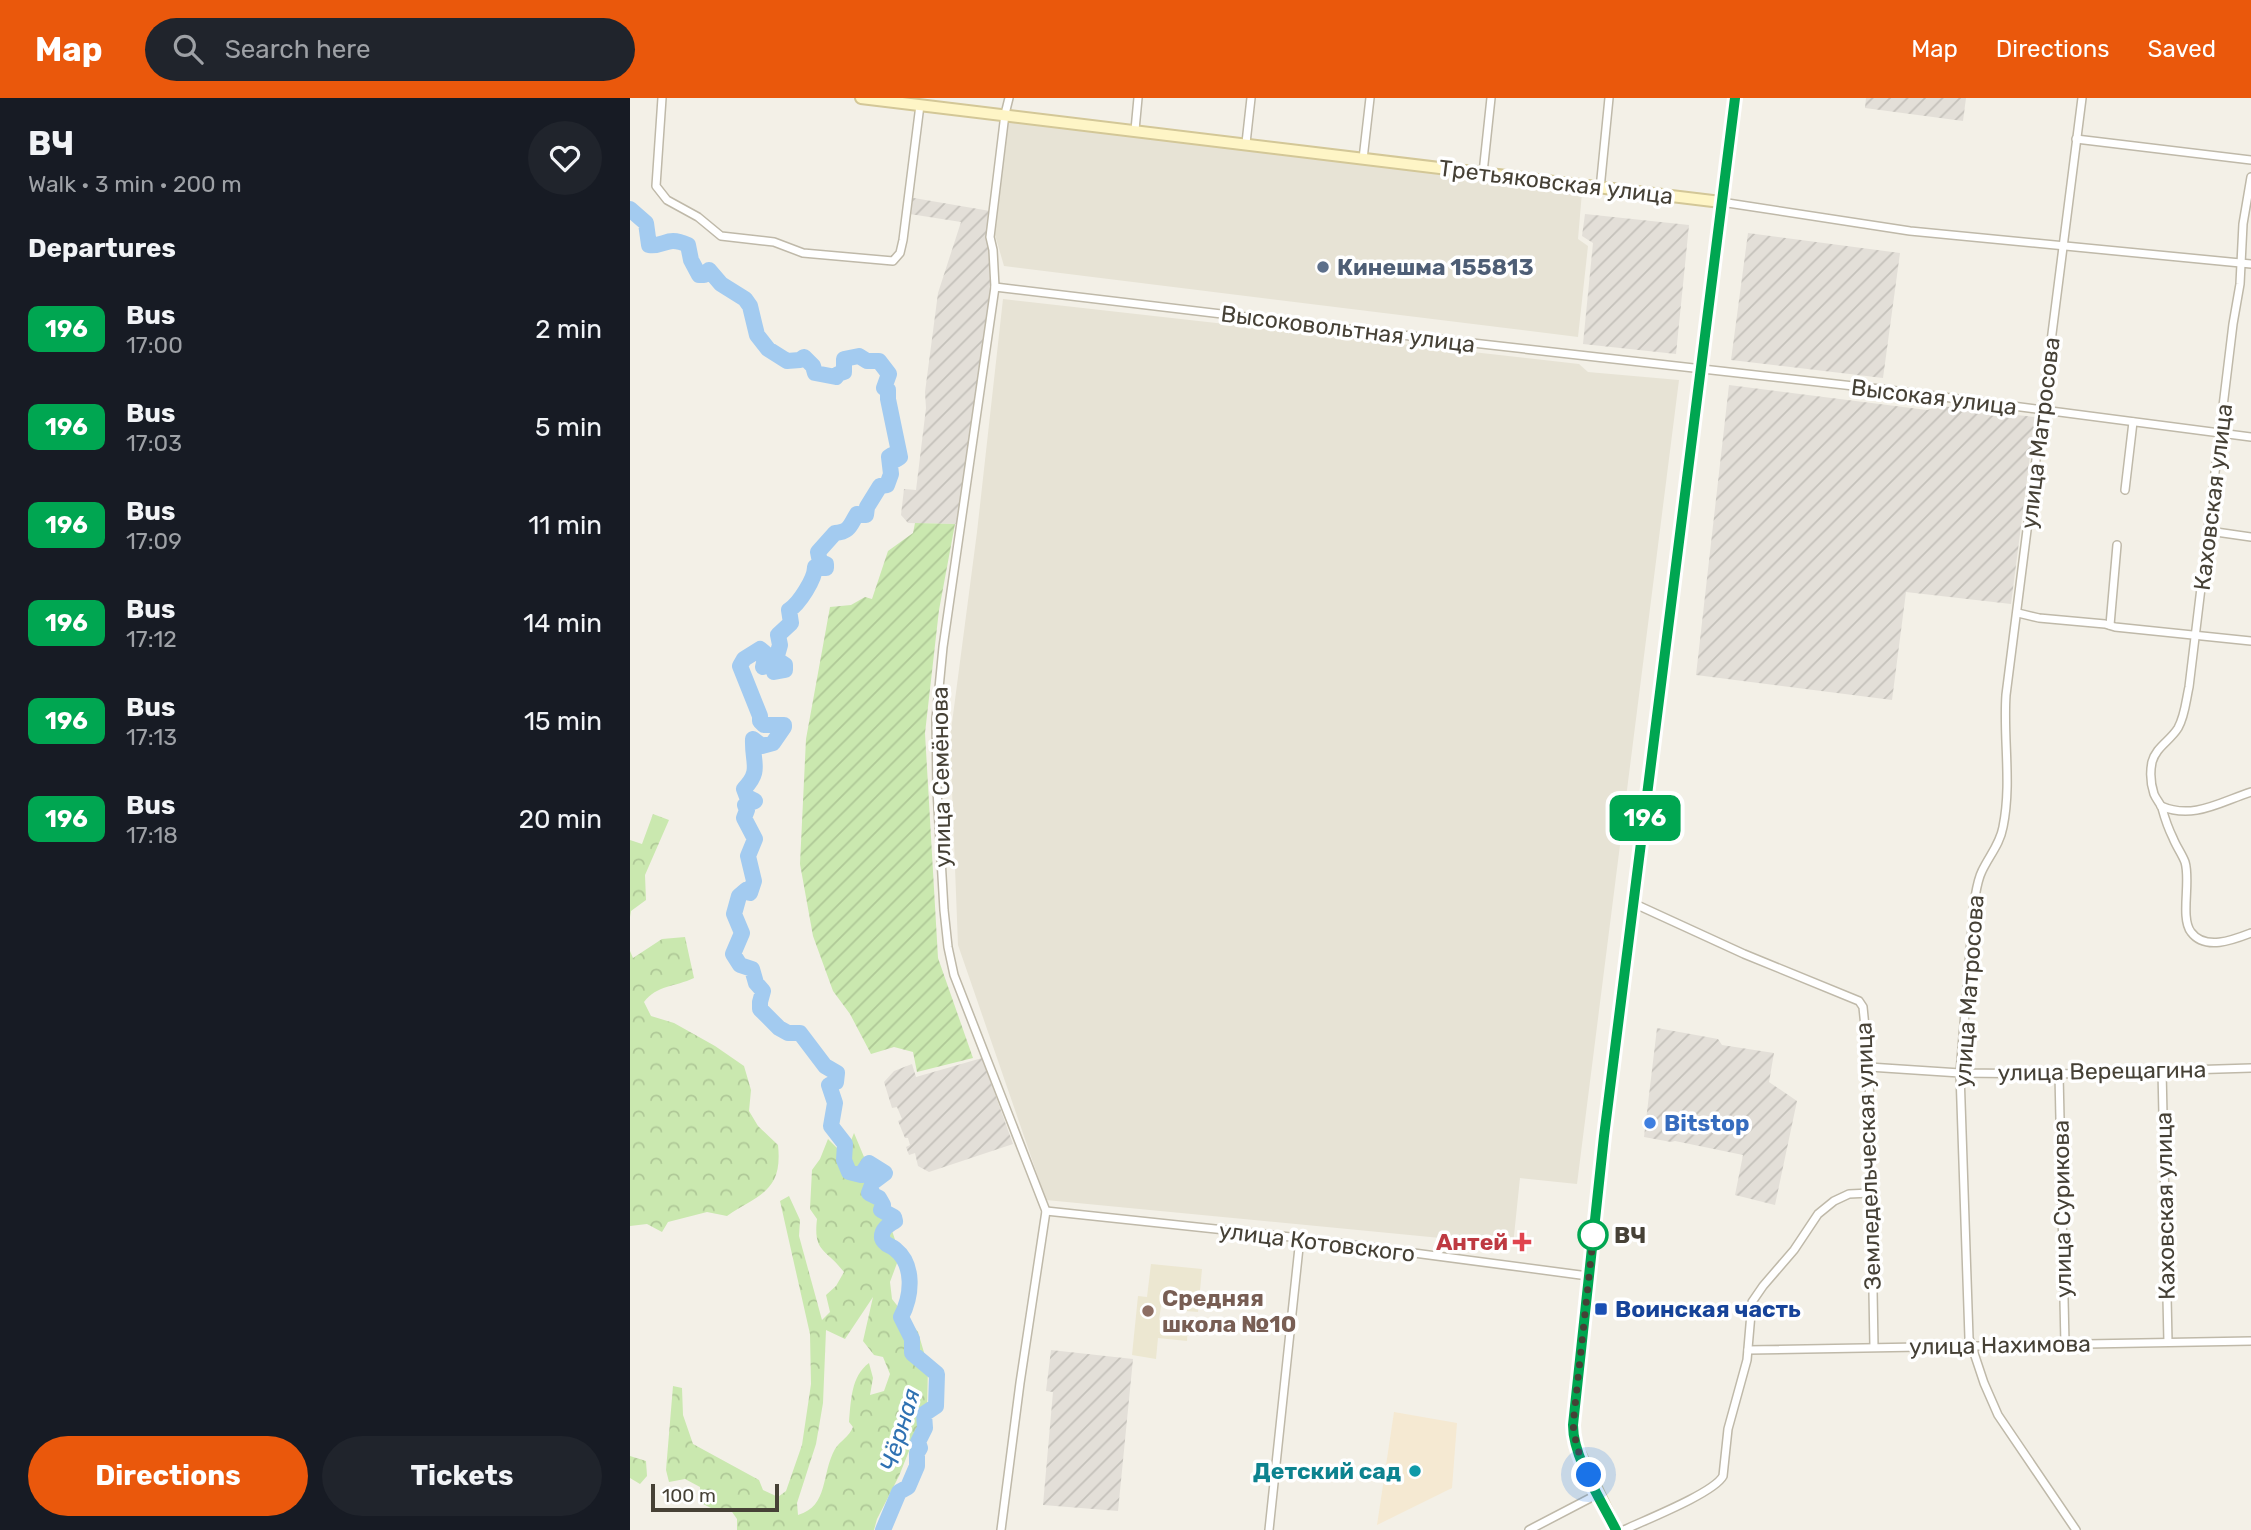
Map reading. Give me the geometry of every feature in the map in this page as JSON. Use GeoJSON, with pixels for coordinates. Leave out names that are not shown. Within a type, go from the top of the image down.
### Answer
{"type":"FeatureCollection","features":[{"type":"Feature","properties":{"kind":"street"},"geometry":{"type":"LineString","coordinates":[[662,98],[656,186],[667,200],[698,217],[721,236],[774,242],[803,253],[892,261],[900,253],[903,240],[920,105]]}},
{"type":"Feature","properties":{"kind":"street","name":"Третьяковская улица"},"geometry":{"type":"LineString","coordinates":[[861,98],[1245,143],[1600,189],[1721,201],[1910,230],[2251,264]]}},
{"type":"Feature","properties":{"kind":"street","name":"улица Семёнова"},"geometry":{"type":"LineString","coordinates":[[1009,98],[990,237],[995,287],[940,676],[936,719],[938,804],[947,935],[954,975],[1046,1211]]}},
{"type":"Feature","properties":{"kind":"street"},"geometry":{"type":"LineString","coordinates":[[1136,130],[1138,98]]}},
{"type":"Feature","properties":{"kind":"street"},"geometry":{"type":"LineString","coordinates":[[1245,143],[1251,98]]}},
{"type":"Feature","properties":{"kind":"street"},"geometry":{"type":"LineString","coordinates":[[1363,159],[1370,98]]}},
{"type":"Feature","properties":{"kind":"street"},"geometry":{"type":"LineString","coordinates":[[1483,173],[1491,98]]}},
{"type":"Feature","properties":{"kind":"street"},"geometry":{"type":"LineString","coordinates":[[1600,189],[1609,98]]}},
{"type":"Feature","properties":{"kind":"street"},"geometry":{"type":"LineString","coordinates":[[1616,1530],[1579,1455],[1573,1432],[1604,1136],[1735,98]]}},
{"type":"Feature","properties":{"kind":"street","name":"улица Матросова"},"geometry":{"type":"LineString","coordinates":[[2076,1530],[1998,1415],[1971,1346],[1960,1073],[1974,903],[1979,879],[1998,843],[2003,827],[2009,765],[2005,717],[2082,98]]}},
{"type":"Feature","properties":{"kind":"street"},"geometry":{"type":"LineString","coordinates":[[2077,139],[2251,160]]}},
{"type":"Feature","properties":{"kind":"street","name":"Каховская улица"},"geometry":{"type":"LineString","coordinates":[[2251,177],[2243,224],[2222,434],[2189,687],[2183,715],[2169,741],[2155,754],[2152,764],[2155,797],[2185,860],[2188,875],[2187,923],[2191,932],[2212,943],[2251,933]]}},
{"type":"Feature","properties":{"kind":"street","name":"Высоковольтная улица"},"geometry":{"type":"LineString","coordinates":[[995,287],[1701,369]]}},
{"type":"Feature","properties":{"kind":"street","name":"Высокая улица"},"geometry":{"type":"LineString","coordinates":[[1701,369],[2251,437]]}},
{"type":"Feature","properties":{"kind":"street"},"geometry":{"type":"LineString","coordinates":[[2125,490],[2133,422]]}},
{"type":"Feature","properties":{"kind":"street"},"geometry":{"type":"LineString","coordinates":[[2209,531],[2251,537]]}},
{"type":"Feature","properties":{"kind":"street"},"geometry":{"type":"LineString","coordinates":[[2110,625],[2117,545]]}},
{"type":"Feature","properties":{"kind":"street"},"geometry":{"type":"LineString","coordinates":[[2018,613],[2251,641]]}},
{"type":"Feature","properties":{"kind":"street"},"geometry":{"type":"LineString","coordinates":[[2161,806],[2176,812],[2191,813],[2251,792]]}},
{"type":"Feature","properties":{"kind":"street","name":"Земледельческая улица"},"geometry":{"type":"LineString","coordinates":[[1635,904],[1744,954],[1859,1001],[1863,1007],[1869,1067],[1874,1347]]}},
{"type":"Feature","properties":{"kind":"street","name":"улица Верещагина"},"geometry":{"type":"LineString","coordinates":[[1869,1067],[1960,1073],[2059,1074],[2251,1068]]}},
{"type":"Feature","properties":{"kind":"street","name":"Каховская улица"},"geometry":{"type":"LineString","coordinates":[[2162,1070],[2168,1342]]}},
{"type":"Feature","properties":{"kind":"street","name":"улица Сурикова"},"geometry":{"type":"LineString","coordinates":[[2059,1074],[2065,1344]]}},
{"type":"Feature","properties":{"kind":"street"},"geometry":{"type":"LineString","coordinates":[[1624,1530],[1720,1482],[1728,1429],[1744,1378],[1752,1303],[1794,1250],[1818,1214],[1833,1201],[1849,1194],[1871,1193]]}},
{"type":"Feature","properties":{"kind":"street"},"geometry":{"type":"LineString","coordinates":[[1001,1530],[1046,1211]]}},
{"type":"Feature","properties":{"kind":"street","name":"улица Котовского"},"geometry":{"type":"LineString","coordinates":[[1046,1211],[1300,1238],[1588,1276]]}},
{"type":"Feature","properties":{"kind":"street"},"geometry":{"type":"LineString","coordinates":[[1269,1530],[1300,1238]]}},
{"type":"Feature","properties":{"kind":"street","name":"улица Нахимова"},"geometry":{"type":"LineString","coordinates":[[1748,1350],[2251,1340]]}},
{"type":"Feature","properties":{"kind":"street"},"geometry":{"type":"LineString","coordinates":[[1529,1530],[1598,1494]]}},
{"type":"Feature","properties":{"kind":"shaded area"},"geometry":{"type":"Polygon","coordinates":[[[1866,98],[1966,98],[1963,121],[1865,108],[1866,98]]]}},
{"type":"Feature","properties":{"kind":"shaded area"},"geometry":{"type":"Polygon","coordinates":[[[1009,118],[1582,192],[1578,239],[1588,246],[1578,337],[1004,266],[995,235],[1009,118]]]}},
{"type":"Feature","properties":{"kind":"shaded area"},"geometry":{"type":"Polygon","coordinates":[[[908,197],[990,211],[991,286],[958,524],[908,523],[901,515],[904,489],[916,490],[938,293],[961,222],[910,214],[912,204],[908,197]]]}},
{"type":"Feature","properties":{"kind":"shaded area"},"geometry":{"type":"Polygon","coordinates":[[[1585,214],[1689,225],[1676,354],[1583,344],[1593,243],[1582,236],[1585,214]]]}},
{"type":"Feature","properties":{"kind":"shaded area"},"geometry":{"type":"Polygon","coordinates":[[[1748,233],[1900,253],[1883,378],[1731,360],[1748,233]]]}},
{"type":"Feature","properties":{"kind":"shaded area"},"geometry":{"type":"Polygon","coordinates":[[[1003,299],[1579,364],[1588,372],[1679,380],[1577,1184],[1520,1178],[1513,1245],[1046,1200],[958,945],[950,738],[977,532],[1003,299]]]}},
{"type":"Feature","properties":{"kind":"shaded area"},"geometry":{"type":"Polygon","coordinates":[[[1729,385],[1927,410],[1942,406],[2035,417],[2011,604],[1906,592],[1892,700],[1696,675],[1729,385]]]}},
{"type":"Feature","properties":{"kind":"shaded area"},"geometry":{"type":"Polygon","coordinates":[[[1657,1028],[1718,1039],[1722,1045],[1774,1053],[1769,1082],[1797,1101],[1775,1205],[1735,1195],[1743,1155],[1644,1137],[1657,1028]]]}},
{"type":"Feature","properties":{"kind":"shaded area"},"geometry":{"type":"Polygon","coordinates":[[[982,1058],[1013,1144],[929,1172],[918,1166],[915,1153],[909,1155],[906,1147],[910,1145],[908,1138],[905,1138],[898,1121],[902,1119],[897,1107],[892,1108],[884,1082],[894,1071],[912,1064],[916,1077],[982,1058]]]}},
{"type":"Feature","properties":{"kind":"shaded area","name":"Средняя школа №10"},"geometry":{"type":"Polygon","coordinates":[[[1151,1264],[1202,1269],[1198,1312],[1185,1311],[1186,1295],[1163,1293],[1159,1320],[1188,1323],[1187,1341],[1158,1338],[1156,1359],[1132,1355],[1138,1296],[1147,1297],[1151,1264]]]}},
{"type":"Feature","properties":{"kind":"shaded area"},"geometry":{"type":"Polygon","coordinates":[[[1051,1350],[1133,1359],[1118,1511],[1043,1505],[1053,1392],[1046,1391],[1051,1350]]]}},
{"type":"Feature","properties":{"kind":"shaded area","name":"Детский сад"},"geometry":{"type":"Polygon","coordinates":[[[1394,1412],[1457,1423],[1452,1488],[1377,1525],[1394,1412]]]}},
{"type":"Feature","properties":{"kind":"green space"},"geometry":{"type":"Polygon","coordinates":[[[915,523],[955,524],[939,610],[925,733],[938,958],[973,1058],[917,1072],[913,1052],[894,1047],[871,1054],[850,1014],[833,991],[813,936],[800,864],[806,739],[830,607],[851,605],[865,597],[872,599],[888,551],[913,533],[915,523]]]}},
{"type":"Feature","properties":{"kind":"green space"},"geometry":{"type":"Polygon","coordinates":[[[653,814],[669,820],[645,875],[646,900],[631,911],[630,917],[630,840],[642,844],[653,814]]]}},
{"type":"Feature","properties":{"kind":"green space"},"geometry":{"type":"Polygon","coordinates":[[[685,937],[694,978],[661,989],[644,1002],[651,1016],[674,1023],[744,1066],[751,1090],[749,1111],[758,1126],[778,1145],[779,1161],[777,1173],[766,1190],[727,1216],[707,1212],[668,1222],[662,1232],[647,1224],[630,1226],[630,951],[633,958],[662,939],[685,937]]]}},
{"type":"Feature","properties":{"kind":"green space"},"geometry":{"type":"Polygon","coordinates":[[[854,1133],[882,1200],[900,1255],[890,1282],[892,1299],[918,1332],[928,1366],[927,1412],[874,1530],[737,1530],[737,1519],[730,1509],[713,1509],[701,1503],[700,1487],[685,1479],[669,1482],[666,1470],[673,1386],[682,1388],[683,1415],[693,1444],[759,1480],[763,1490],[778,1497],[786,1491],[802,1445],[811,1384],[810,1334],[780,1201],[789,1196],[800,1220],[799,1236],[822,1320],[830,1312],[826,1295],[836,1286],[844,1272],[822,1249],[817,1238],[817,1219],[810,1209],[812,1170],[828,1139],[845,1156],[854,1133]],[[873,1297],[845,1339],[826,1330],[823,1403],[816,1444],[797,1503],[798,1515],[808,1511],[820,1497],[835,1449],[853,1427],[849,1422],[855,1382],[869,1363],[873,1378],[870,1395],[884,1391],[890,1374],[883,1357],[874,1355],[863,1341],[873,1297]]]}},
{"type":"Feature","properties":{"kind":"green space"},"geometry":{"type":"Polygon","coordinates":[[[630,1456],[646,1461],[647,1476],[640,1484],[630,1478],[630,1456]]]}},
{"type":"Feature","properties":{"kind":"waterway","name":"Чёрная"},"geometry":{"type":"LineString","coordinates":[[630,209],[646,223],[649,245],[670,241],[688,245],[691,260],[699,275],[704,275],[709,270],[721,284],[745,299],[750,306],[757,335],[768,349],[787,361],[804,357],[813,366],[815,373],[836,377],[844,372],[844,359],[859,356],[867,361],[879,361],[889,374],[884,388],[888,390],[900,457],[889,457],[891,474],[887,485],[880,486],[867,507],[866,515],[857,514],[849,527],[835,533],[818,552],[820,562],[826,564],[826,568],[815,567],[806,591],[789,610],[791,623],[778,635],[780,645],[776,659],[785,665],[785,670],[774,672],[772,663],[763,667],[766,654],[760,649],[744,659],[740,666],[760,721],[764,725],[784,727],[773,743],[762,746],[753,739],[755,766],[753,777],[744,789],[747,797],[755,801],[745,805],[747,810],[744,818],[755,839],[748,856],[754,881],[750,893],[746,890],[739,896],[734,914],[742,933],[733,954],[740,965],[752,969],[756,983],[763,991],[760,1009],[779,1028],[788,1033],[800,1033],[825,1066],[837,1073],[836,1082],[829,1085],[835,1103],[831,1126],[845,1144],[844,1160],[849,1172],[861,1175],[869,1163],[885,1173],[873,1182],[869,1193],[879,1198],[883,1205],[881,1210],[894,1217],[895,1221],[884,1230],[882,1238],[901,1256],[909,1272],[908,1300],[901,1317],[912,1339],[912,1353],[937,1374],[936,1406],[924,1414],[925,1428],[918,1442],[920,1448],[917,1453],[917,1466],[908,1487],[899,1492],[883,1530]]}},
{"type":"Feature","properties":{"kind":"bus line","name":"196"},"geometry":{"type":"LineString","coordinates":[[1616,1530],[1579,1455],[1573,1425],[1604,1136],[1735,98]]}},
{"type":"Feature","properties":{"kind":"place","name":"Кинешма 155813"},"geometry":{"type":"Point","coordinates":[1323,267]}},
{"type":"Feature","properties":{"kind":"place","name":"Bitstop"},"geometry":{"type":"Point","coordinates":[1650,1123]}},
{"type":"Feature","properties":{"kind":"place","name":"ВЧ"},"geometry":{"type":"Point","coordinates":[1593,1235]}},
{"type":"Feature","properties":{"kind":"place","name":"Антей"},"geometry":{"type":"Point","coordinates":[1522,1242]}},
{"type":"Feature","properties":{"kind":"place","name":"Воинская часть"},"geometry":{"type":"Point","coordinates":[1601,1309]}},
{"type":"Feature","properties":{"kind":"place","name":"Средняя школа №10"},"geometry":{"type":"Point","coordinates":[1148,1311]}},
{"type":"Feature","properties":{"kind":"place","name":"Детский сад"},"geometry":{"type":"Point","coordinates":[1415,1471]}},
{"type":"Feature","properties":{"kind":"route"},"geometry":{"type":"LineString","coordinates":[[1589,1475],[1577,1448],[1573,1425],[1594,1230],[1593,1235]]}}]}
